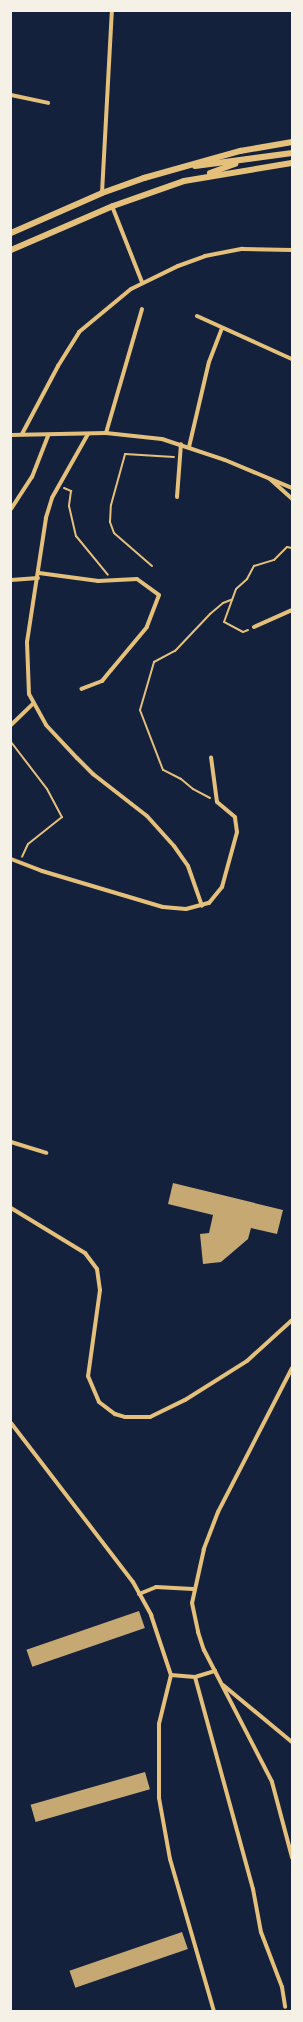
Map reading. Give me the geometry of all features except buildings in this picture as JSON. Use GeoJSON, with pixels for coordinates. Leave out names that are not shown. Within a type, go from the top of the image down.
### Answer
{"type":"FeatureCollection","features":[{"type":"Feature","properties":{"kind":"main road"},"geometry":{"type":"LineString","coordinates":[[11,234],[102,193],[173,169],[240,151],[292,142]]}},
{"type":"Feature","properties":{"kind":"main road"},"geometry":{"type":"LineString","coordinates":[[173,169],[292,153]]}},
{"type":"Feature","properties":{"kind":"main road"},"geometry":{"type":"LineString","coordinates":[[11,250],[112,206],[246,160]]}},
{"type":"Feature","properties":{"kind":"main road"},"geometry":{"type":"LineString","coordinates":[[194,179],[292,163]]}},
{"type":"Feature","properties":{"kind":"street"},"geometry":{"type":"LineString","coordinates":[[102,193],[112,11]]}},
{"type":"Feature","properties":{"kind":"street"},"geometry":{"type":"LineString","coordinates":[[11,94],[48,103]]}},
{"type":"Feature","properties":{"kind":"street"},"geometry":{"type":"LineString","coordinates":[[112,206],[142,282]]}},
{"type":"Feature","properties":{"kind":"street"},"geometry":{"type":"LineString","coordinates":[[22,434],[79,332],[142,282],[178,266],[223,252],[242,249],[292,250]]}},
{"type":"Feature","properties":{"kind":"street"},"geometry":{"type":"LineString","coordinates":[[106,433],[142,309]]}},
{"type":"Feature","properties":{"kind":"street"},"geometry":{"type":"LineString","coordinates":[[197,316],[292,359]]}},
{"type":"Feature","properties":{"kind":"street"},"geometry":{"type":"LineString","coordinates":[[189,447],[209,362],[222,328]]}},
{"type":"Feature","properties":{"kind":"street"},"geometry":{"type":"LineString","coordinates":[[11,435],[22,434],[48,436],[106,433],[181,444],[268,477],[292,488]]}},
{"type":"Feature","properties":{"kind":"street"},"geometry":{"type":"LineString","coordinates":[[88,434],[59,486],[46,518],[26,655],[27,683],[33,704],[46,725],[93,774],[147,816],[164,834],[188,866],[202,906]]}},
{"type":"Feature","properties":{"kind":"street"},"geometry":{"type":"LineString","coordinates":[[11,509],[32,477],[48,436]]}},
{"type":"Feature","properties":{"kind":"street"},"geometry":{"type":"LineString","coordinates":[[177,497],[181,444]]}},
{"type":"Feature","properties":{"kind":"street"},"geometry":{"type":"LineString","coordinates":[[268,477],[292,499]]}},
{"type":"Feature","properties":{"kind":"street"},"geometry":{"type":"LineString","coordinates":[[39,573],[114,582],[137,579],[159,595],[146,626],[107,675],[99,683],[81,689]]}},
{"type":"Feature","properties":{"kind":"street"},"geometry":{"type":"LineString","coordinates":[[11,580],[38,578]]}},
{"type":"Feature","properties":{"kind":"street"},"geometry":{"type":"LineString","coordinates":[[254,628],[292,610]]}},
{"type":"Feature","properties":{"kind":"street"},"geometry":{"type":"LineString","coordinates":[[11,725],[33,704]]}},
{"type":"Feature","properties":{"kind":"street"},"geometry":{"type":"LineString","coordinates":[[11,859],[163,907],[186,910],[202,906],[218,894],[235,842],[234,817],[217,802],[211,757]]}},
{"type":"Feature","properties":{"kind":"street"},"geometry":{"type":"LineString","coordinates":[[11,1142],[46,1153]]}},
{"type":"Feature","properties":{"kind":"street"},"geometry":{"type":"LineString","coordinates":[[11,1208],[85,1253],[97,1269],[100,1290],[88,1376],[99,1402],[115,1414],[125,1417],[150,1416],[185,1400],[246,1361],[292,1320]]}},
{"type":"Feature","properties":{"kind":"street"},"geometry":{"type":"LineString","coordinates":[[292,1368],[218,1512],[204,1549],[193,1589],[192,1602],[198,1632],[214,1671],[222,1683],[272,1782],[292,1857]]}},
{"type":"Feature","properties":{"kind":"street"},"geometry":{"type":"LineString","coordinates":[[11,1423],[139,1594],[153,1620],[172,1675],[159,1724],[159,1798],[170,1859],[214,2011]]}},
{"type":"Feature","properties":{"kind":"street"},"geometry":{"type":"LineString","coordinates":[[139,1594],[156,1587],[193,1589]]}},
{"type":"Feature","properties":{"kind":"street"},"geometry":{"type":"LineString","coordinates":[[172,1675],[195,1677],[214,1671]]}},
{"type":"Feature","properties":{"kind":"street"},"geometry":{"type":"LineString","coordinates":[[195,1677],[253,1889],[261,1932],[282,1987],[285,2007]]}},
{"type":"Feature","properties":{"kind":"street"},"geometry":{"type":"LineString","coordinates":[[222,1683],[292,1742]]}},
{"type":"Feature","properties":{"kind":"path"},"geometry":{"type":"LineString","coordinates":[[152,566],[114,533],[110,522],[111,505],[125,454],[179,457]]}},
{"type":"Feature","properties":{"kind":"path"},"geometry":{"type":"LineString","coordinates":[[59,486],[71,491],[69,506],[76,536],[114,582]]}},
{"type":"Feature","properties":{"kind":"path"},"geometry":{"type":"LineString","coordinates":[[254,628],[244,632],[224,622],[236,589],[247,579],[254,566],[274,560],[288,547],[292,548]]}},
{"type":"Feature","properties":{"kind":"path"},"geometry":{"type":"LineString","coordinates":[[217,802],[193,789],[181,779],[163,770],[140,710],[154,662],[175,650],[210,614],[223,603],[231,600]]}},
{"type":"Feature","properties":{"kind":"path"},"geometry":{"type":"LineString","coordinates":[[11,742],[47,789],[62,817],[28,844],[20,862]]}}]}
